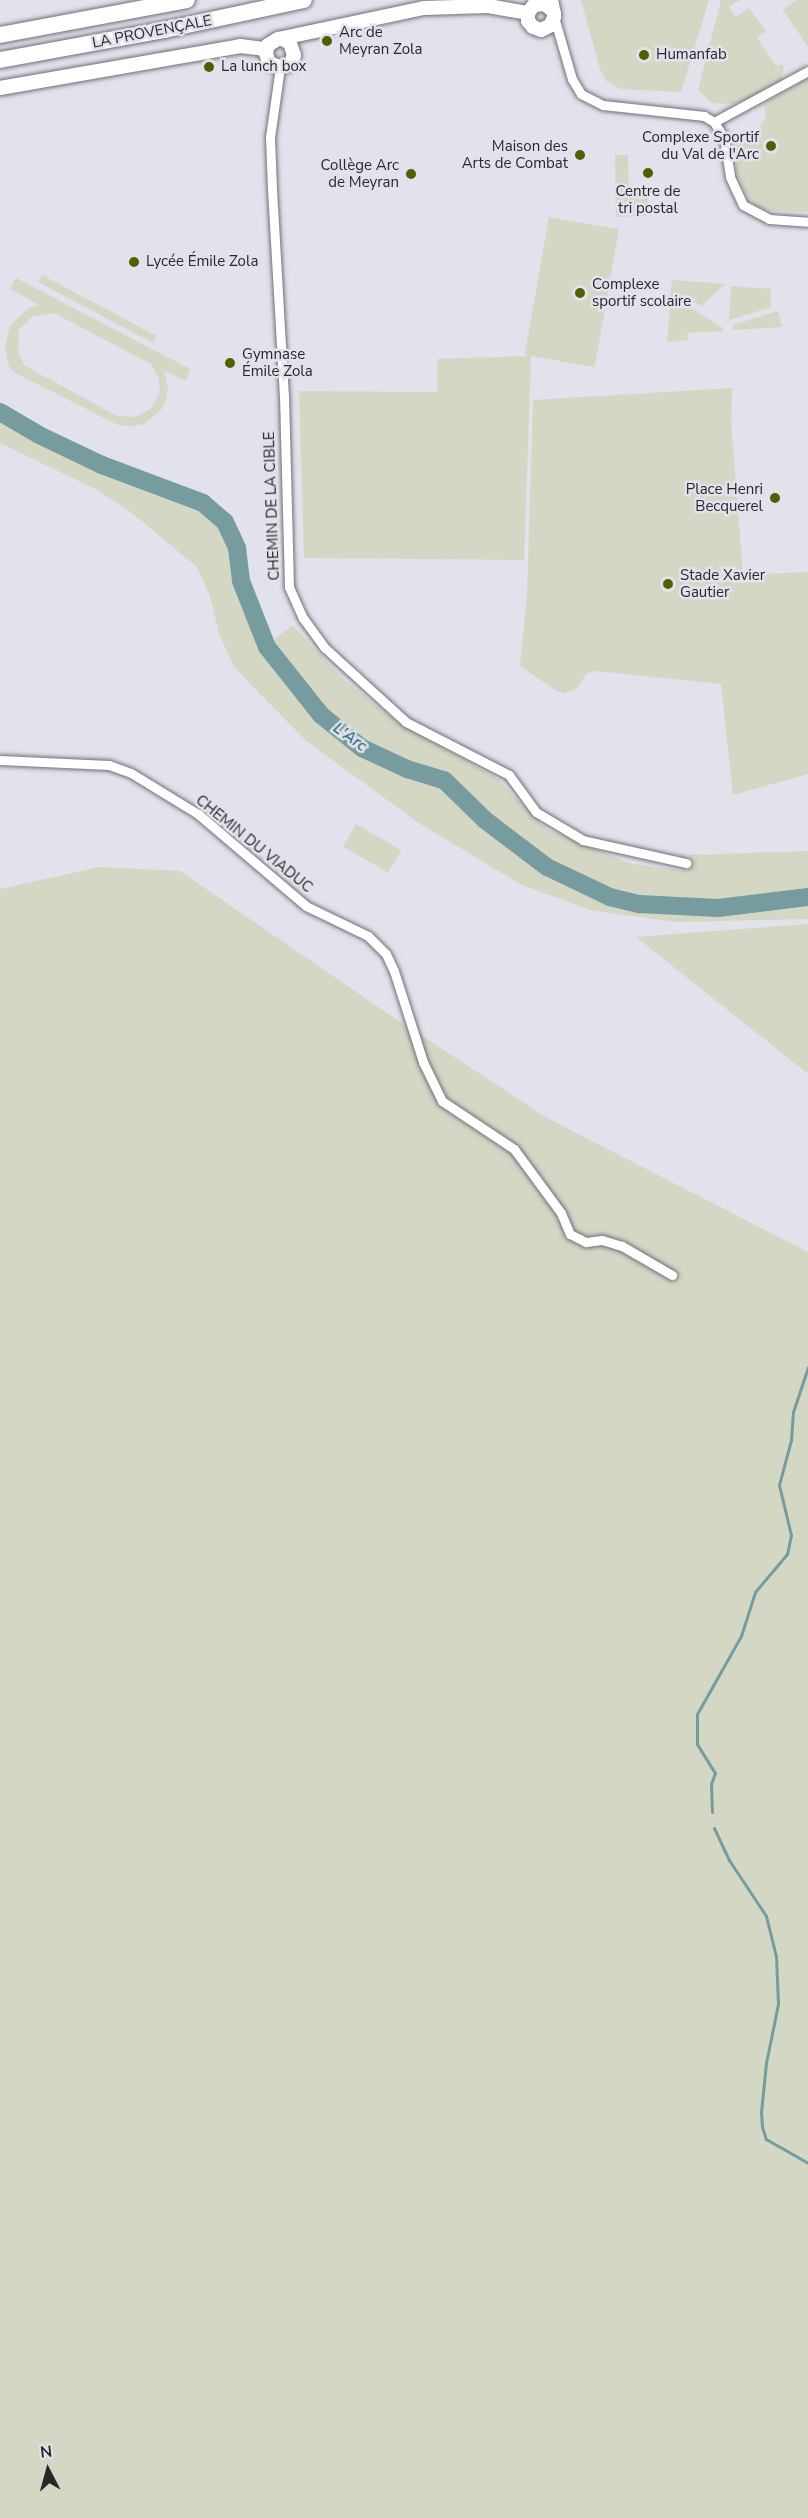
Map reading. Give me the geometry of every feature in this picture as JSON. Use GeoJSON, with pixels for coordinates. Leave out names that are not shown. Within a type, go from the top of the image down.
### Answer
{"type":"FeatureCollection","features":[{"type":"Feature","properties":{"kind":"highway","name":"LA PROVENÇALE"},"geometry":{"type":"LineString","coordinates":[[0,35],[187,0]]}},
{"type":"Feature","properties":{"kind":"highway","name":"LA PROVENÇALE"},"geometry":{"type":"LineString","coordinates":[[0,60],[153,32],[304,0]]}},
{"type":"Feature","properties":{"kind":"main road"},"geometry":{"type":"LineString","coordinates":[[534,5],[548,6],[551,25],[540,30],[530,25],[528,14],[534,5]]}},
{"type":"Feature","properties":{"kind":"main road"},"geometry":{"type":"LineString","coordinates":[[266,49],[274,40],[430,7],[494,7],[528,14]]}},
{"type":"Feature","properties":{"kind":"main road"},"geometry":{"type":"LineString","coordinates":[[266,49],[268,61],[280,68],[291,63],[294,51],[304,40],[319,32]]}},
{"type":"Feature","properties":{"kind":"main road"},"geometry":{"type":"LineString","coordinates":[[282,39],[290,43],[294,51]]}},
{"type":"Feature","properties":{"kind":"main road"},"geometry":{"type":"LineString","coordinates":[[0,88],[240,46],[266,49]]}},
{"type":"Feature","properties":{"kind":"street"},"geometry":{"type":"LineString","coordinates":[[548,6],[572,79],[581,94],[603,105],[704,116],[714,122],[724,138],[730,177],[743,206],[769,219],[808,222]]}},
{"type":"Feature","properties":{"kind":"street"},"geometry":{"type":"LineString","coordinates":[[540,30],[561,44]]}},
{"type":"Feature","properties":{"kind":"street","name":"CHEMIN DE LA CIBLE"},"geometry":{"type":"LineString","coordinates":[[280,68],[270,137],[272,189],[284,395],[289,587],[303,618],[325,648],[406,722],[508,775],[536,812],[583,840],[686,863]]}},
{"type":"Feature","properties":{"kind":"street"},"geometry":{"type":"LineString","coordinates":[[714,122],[808,71]]}},
{"type":"Feature","properties":{"kind":"street","name":"CHEMIN DU VIADUC"},"geometry":{"type":"LineString","coordinates":[[0,760],[109,765],[131,772],[198,814],[306,906],[368,936],[386,954],[394,971],[423,1062],[442,1101],[514,1149],[561,1213],[570,1234],[586,1242],[602,1240],[622,1246],[672,1275]]}},
{"type":"Feature","properties":{"kind":"green space","name":"Humanfab"},"geometry":{"type":"Polygon","coordinates":[[[581,0],[709,0],[681,92],[621,89],[606,81],[600,69],[581,0]]]}},
{"type":"Feature","properties":{"kind":"green space"},"geometry":{"type":"Polygon","coordinates":[[[721,0],[740,0],[729,7],[736,17],[749,8],[766,31],[757,38],[776,66],[782,64],[784,68],[780,83],[759,95],[732,104],[712,103],[698,90],[721,0]]]}},
{"type":"Feature","properties":{"kind":"green space"},"geometry":{"type":"Polygon","coordinates":[[[797,0],[808,0],[808,47],[783,10],[797,0]]]}},
{"type":"Feature","properties":{"kind":"green space","name":"Complexe Sportif du Val de l'Arc"},"geometry":{"type":"Polygon","coordinates":[[[808,78],[808,212],[767,210],[758,207],[747,196],[737,173],[733,143],[755,135],[766,116],[764,104],[808,78]]]}},
{"type":"Feature","properties":{"kind":"green space"},"geometry":{"type":"Polygon","coordinates":[[[615,155],[628,155],[629,191],[633,191],[633,199],[648,198],[647,216],[616,217],[615,155]]]}},
{"type":"Feature","properties":{"kind":"green space","name":"Complexe sportif scolaire"},"geometry":{"type":"Polygon","coordinates":[[[549,217],[619,229],[595,367],[525,355],[549,217]]]}},
{"type":"Feature","properties":{"kind":"green space"},"geometry":{"type":"Polygon","coordinates":[[[42,275],[157,336],[153,343],[38,282],[42,275]]]}},
{"type":"Feature","properties":{"kind":"green space"},"geometry":{"type":"Polygon","coordinates":[[[16,278],[190,369],[186,381],[164,371],[168,388],[166,401],[161,410],[144,424],[131,426],[118,425],[15,373],[9,367],[5,349],[10,326],[27,309],[39,305],[10,289],[16,278]],[[54,313],[32,317],[19,329],[18,352],[25,366],[117,416],[136,417],[150,409],[160,393],[159,379],[151,364],[54,313]]]}},
{"type":"Feature","properties":{"kind":"green space"},"geometry":{"type":"Polygon","coordinates":[[[672,280],[725,284],[702,306],[694,302],[670,300],[672,280]]]}},
{"type":"Feature","properties":{"kind":"green space"},"geometry":{"type":"Polygon","coordinates":[[[731,286],[771,289],[771,307],[729,320],[731,286]]]}},
{"type":"Feature","properties":{"kind":"green space"},"geometry":{"type":"Polygon","coordinates":[[[670,306],[693,309],[723,328],[723,331],[687,333],[688,340],[667,342],[670,306]]]}},
{"type":"Feature","properties":{"kind":"green space"},"geometry":{"type":"Polygon","coordinates":[[[778,311],[782,327],[733,330],[733,325],[778,311]]]}},
{"type":"Feature","properties":{"kind":"green space"},"geometry":{"type":"Polygon","coordinates":[[[531,356],[524,560],[304,558],[299,391],[437,392],[437,359],[531,356]]]}},
{"type":"Feature","properties":{"kind":"green space","name":"Stade Xavier Gautier"},"geometry":{"type":"Polygon","coordinates":[[[732,388],[731,421],[743,575],[808,572],[808,774],[733,795],[721,684],[596,671],[587,673],[576,689],[564,693],[558,692],[520,666],[527,594],[533,400],[732,388]]]}},
{"type":"Feature","properties":{"kind":"green space"},"geometry":{"type":"Polygon","coordinates":[[[0,412],[39,435],[111,469],[203,503],[225,522],[237,548],[241,581],[267,646],[292,625],[343,679],[400,724],[497,778],[546,829],[632,864],[688,871],[689,855],[808,851],[808,919],[676,922],[590,910],[520,884],[417,822],[304,739],[234,667],[220,636],[209,594],[197,567],[132,513],[95,489],[0,443],[0,412]]]}},
{"type":"Feature","properties":{"kind":"green space"},"geometry":{"type":"Polygon","coordinates":[[[356,824],[401,850],[388,873],[343,847],[356,824]]]}},
{"type":"Feature","properties":{"kind":"green space"},"geometry":{"type":"Polygon","coordinates":[[[99,867],[180,871],[381,1009],[549,1119],[808,1252],[808,2518],[0,2518],[0,889],[99,867]]]}},
{"type":"Feature","properties":{"kind":"green space"},"geometry":{"type":"Polygon","coordinates":[[[808,924],[808,1074],[636,937],[808,924]]]}},
{"type":"Feature","properties":{"kind":"waterway","name":"L'Arc"},"geometry":{"type":"LineString","coordinates":[[0,412],[39,435],[102,465],[203,503],[225,522],[237,548],[241,581],[267,647],[321,715],[362,748],[407,769],[444,780],[485,820],[547,867],[610,897],[639,904],[718,908],[808,897]]}},
{"type":"Feature","properties":{"kind":"waterway"},"geometry":{"type":"LineString","coordinates":[[712,1812],[711,1784],[715,1773],[697,1744],[697,1714],[741,1636],[755,1592],[787,1554],[791,1535],[779,1485],[791,1440],[793,1412],[808,1367]]}},
{"type":"Feature","properties":{"kind":"waterway"},"geometry":{"type":"LineString","coordinates":[[714,1828],[729,1860],[766,1916],[776,1956],[778,2004],[766,2063],[761,2112],[762,2127],[766,2139],[808,2163]]}},
{"type":"Feature","properties":{"kind":"place","name":"Arc de Meyran Zola"},"geometry":{"type":"Point","coordinates":[327,41]}},
{"type":"Feature","properties":{"kind":"place","name":"Humanfab"},"geometry":{"type":"Point","coordinates":[644,55]}},
{"type":"Feature","properties":{"kind":"place","name":"La lunch box"},"geometry":{"type":"Point","coordinates":[209,67]}},
{"type":"Feature","properties":{"kind":"place","name":"Complexe Sportif du Val de l'Arc"},"geometry":{"type":"Point","coordinates":[771,146]}},
{"type":"Feature","properties":{"kind":"place","name":"Maison des Arts de Combat"},"geometry":{"type":"Point","coordinates":[580,155]}},
{"type":"Feature","properties":{"kind":"place","name":"Centre de tri postal"},"geometry":{"type":"Point","coordinates":[648,173]}},
{"type":"Feature","properties":{"kind":"place","name":"Collège Arc de Meyran"},"geometry":{"type":"Point","coordinates":[411,174]}},
{"type":"Feature","properties":{"kind":"place","name":"Lycée Émile Zola"},"geometry":{"type":"Point","coordinates":[134,262]}},
{"type":"Feature","properties":{"kind":"place","name":"Complexe sportif scolaire"},"geometry":{"type":"Point","coordinates":[580,293]}},
{"type":"Feature","properties":{"kind":"place","name":"Gymnase Émile Zola"},"geometry":{"type":"Point","coordinates":[230,363]}},
{"type":"Feature","properties":{"kind":"place","name":"Place Henri Becquerel"},"geometry":{"type":"Point","coordinates":[775,498]}},
{"type":"Feature","properties":{"kind":"place","name":"Stade Xavier Gautier"},"geometry":{"type":"Point","coordinates":[668,584]}}]}
